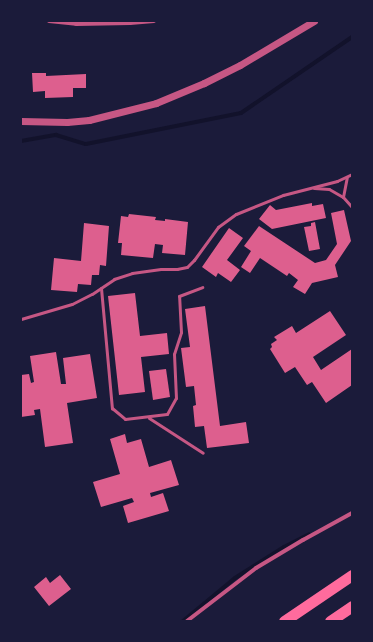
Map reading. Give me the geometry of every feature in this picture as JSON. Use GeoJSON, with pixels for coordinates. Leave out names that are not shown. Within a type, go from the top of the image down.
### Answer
{"type":"FeatureCollection","features":[{"type":"Feature","properties":{"kind":"highway"},"geometry":{"type":"LineString","coordinates":[[284,621],[352,575]]}},
{"type":"Feature","properties":{"kind":"highway"},"geometry":{"type":"LineString","coordinates":[[330,621],[352,606]]}},
{"type":"Feature","properties":{"kind":"street"},"geometry":{"type":"LineString","coordinates":[[49,21],[76,24],[154,21]]}},
{"type":"Feature","properties":{"kind":"street"},"geometry":{"type":"LineString","coordinates":[[21,121],[67,122],[89,120],[156,103],[204,83],[240,65],[314,21]]}},
{"type":"Feature","properties":{"kind":"street"},"geometry":{"type":"LineString","coordinates":[[187,621],[256,568],[352,513]]}},
{"type":"Feature","properties":{"kind":"lane"},"geometry":{"type":"LineString","coordinates":[[21,319],[62,308],[81,300],[114,279],[132,272],[161,269],[177,270],[187,267],[224,222],[265,201],[347,177],[352,174]]}},
{"type":"Feature","properties":{"kind":"lane"},"geometry":{"type":"LineString","coordinates":[[343,197],[347,177]]}},
{"type":"Feature","properties":{"kind":"lane"},"geometry":{"type":"LineString","coordinates":[[308,188],[329,189],[343,197],[352,206]]}},
{"type":"Feature","properties":{"kind":"lane"},"geometry":{"type":"LineString","coordinates":[[101,288],[112,408],[124,419],[149,418],[167,414],[176,398],[174,354],[181,332],[180,296],[202,287]]}},
{"type":"Feature","properties":{"kind":"lane"},"geometry":{"type":"LineString","coordinates":[[149,418],[203,453]]}},
{"type":"Feature","properties":{"kind":"building"},"geometry":{"type":"Polygon","coordinates":[[[32,73],[46,73],[46,76],[86,74],[86,88],[73,88],[73,97],[45,98],[45,91],[33,92],[32,73]]]}},
{"type":"Feature","properties":{"kind":"building"},"geometry":{"type":"Polygon","coordinates":[[[312,203],[312,206],[323,204],[326,218],[272,229],[259,219],[270,205],[276,210],[312,203]]]}},
{"type":"Feature","properties":{"kind":"building"},"geometry":{"type":"Polygon","coordinates":[[[344,210],[351,241],[335,265],[338,277],[312,283],[305,294],[293,287],[298,280],[289,273],[287,276],[260,258],[250,273],[241,267],[251,251],[244,246],[259,226],[315,263],[326,260],[337,244],[331,213],[344,210]]]}},
{"type":"Feature","properties":{"kind":"building"},"geometry":{"type":"Polygon","coordinates":[[[129,214],[156,217],[155,220],[165,221],[165,219],[188,222],[185,255],[162,253],[163,245],[155,244],[153,258],[121,255],[122,243],[118,243],[121,216],[128,217],[129,214]]]}},
{"type":"Feature","properties":{"kind":"building"},"geometry":{"type":"Polygon","coordinates":[[[315,222],[320,249],[309,251],[304,227],[311,226],[311,223],[315,222]]]}},
{"type":"Feature","properties":{"kind":"building"},"geometry":{"type":"Polygon","coordinates":[[[84,223],[109,226],[106,266],[100,265],[99,275],[92,275],[91,285],[78,284],[77,292],[51,290],[54,258],[81,261],[84,223]]]}},
{"type":"Feature","properties":{"kind":"building"},"geometry":{"type":"Polygon","coordinates":[[[229,228],[243,238],[227,260],[240,270],[231,282],[218,273],[216,277],[202,267],[229,228]]]}},
{"type":"Feature","properties":{"kind":"building"},"geometry":{"type":"Polygon","coordinates":[[[135,293],[140,336],[167,333],[169,354],[141,357],[145,392],[119,395],[108,296],[135,293]]]}},
{"type":"Feature","properties":{"kind":"building"},"geometry":{"type":"Polygon","coordinates":[[[205,306],[220,426],[246,422],[249,443],[207,448],[204,426],[195,427],[193,406],[196,405],[194,386],[186,387],[181,348],[190,347],[185,309],[205,306]]]}},
{"type":"Feature","properties":{"kind":"building"},"geometry":{"type":"Polygon","coordinates":[[[330,311],[346,335],[313,357],[321,370],[352,349],[352,385],[326,403],[312,382],[307,385],[295,367],[285,373],[270,349],[272,347],[271,344],[277,340],[274,337],[292,326],[296,333],[330,311]]]}},
{"type":"Feature","properties":{"kind":"building"},"geometry":{"type":"Polygon","coordinates":[[[56,352],[61,384],[66,384],[63,358],[90,354],[97,398],[67,403],[73,443],[45,447],[40,409],[34,410],[35,415],[21,417],[21,375],[29,374],[31,383],[34,382],[30,356],[56,352]]]}},
{"type":"Feature","properties":{"kind":"building"},"geometry":{"type":"Polygon","coordinates":[[[166,369],[170,397],[153,400],[149,371],[166,369]]]}},
{"type":"Feature","properties":{"kind":"building"},"geometry":{"type":"Polygon","coordinates":[[[125,434],[127,443],[141,439],[149,467],[171,460],[179,485],[150,493],[151,497],[163,493],[169,511],[128,523],[123,506],[134,502],[132,498],[101,507],[93,482],[120,474],[110,439],[125,434]]]}},
{"type":"Feature","properties":{"kind":"building"},"geometry":{"type":"Polygon","coordinates":[[[60,575],[71,589],[49,606],[34,587],[46,577],[50,583],[60,575]]]}},
{"type":"Feature","properties":{"kind":"waterway"},"geometry":{"type":"LineString","coordinates":[[21,141],[56,135],[86,144],[241,113],[352,37]]}},
{"type":"Feature","properties":{"kind":"waterway"},"geometry":{"type":"LineString","coordinates":[[183,621],[235,578],[284,547],[309,534]]}}]}
